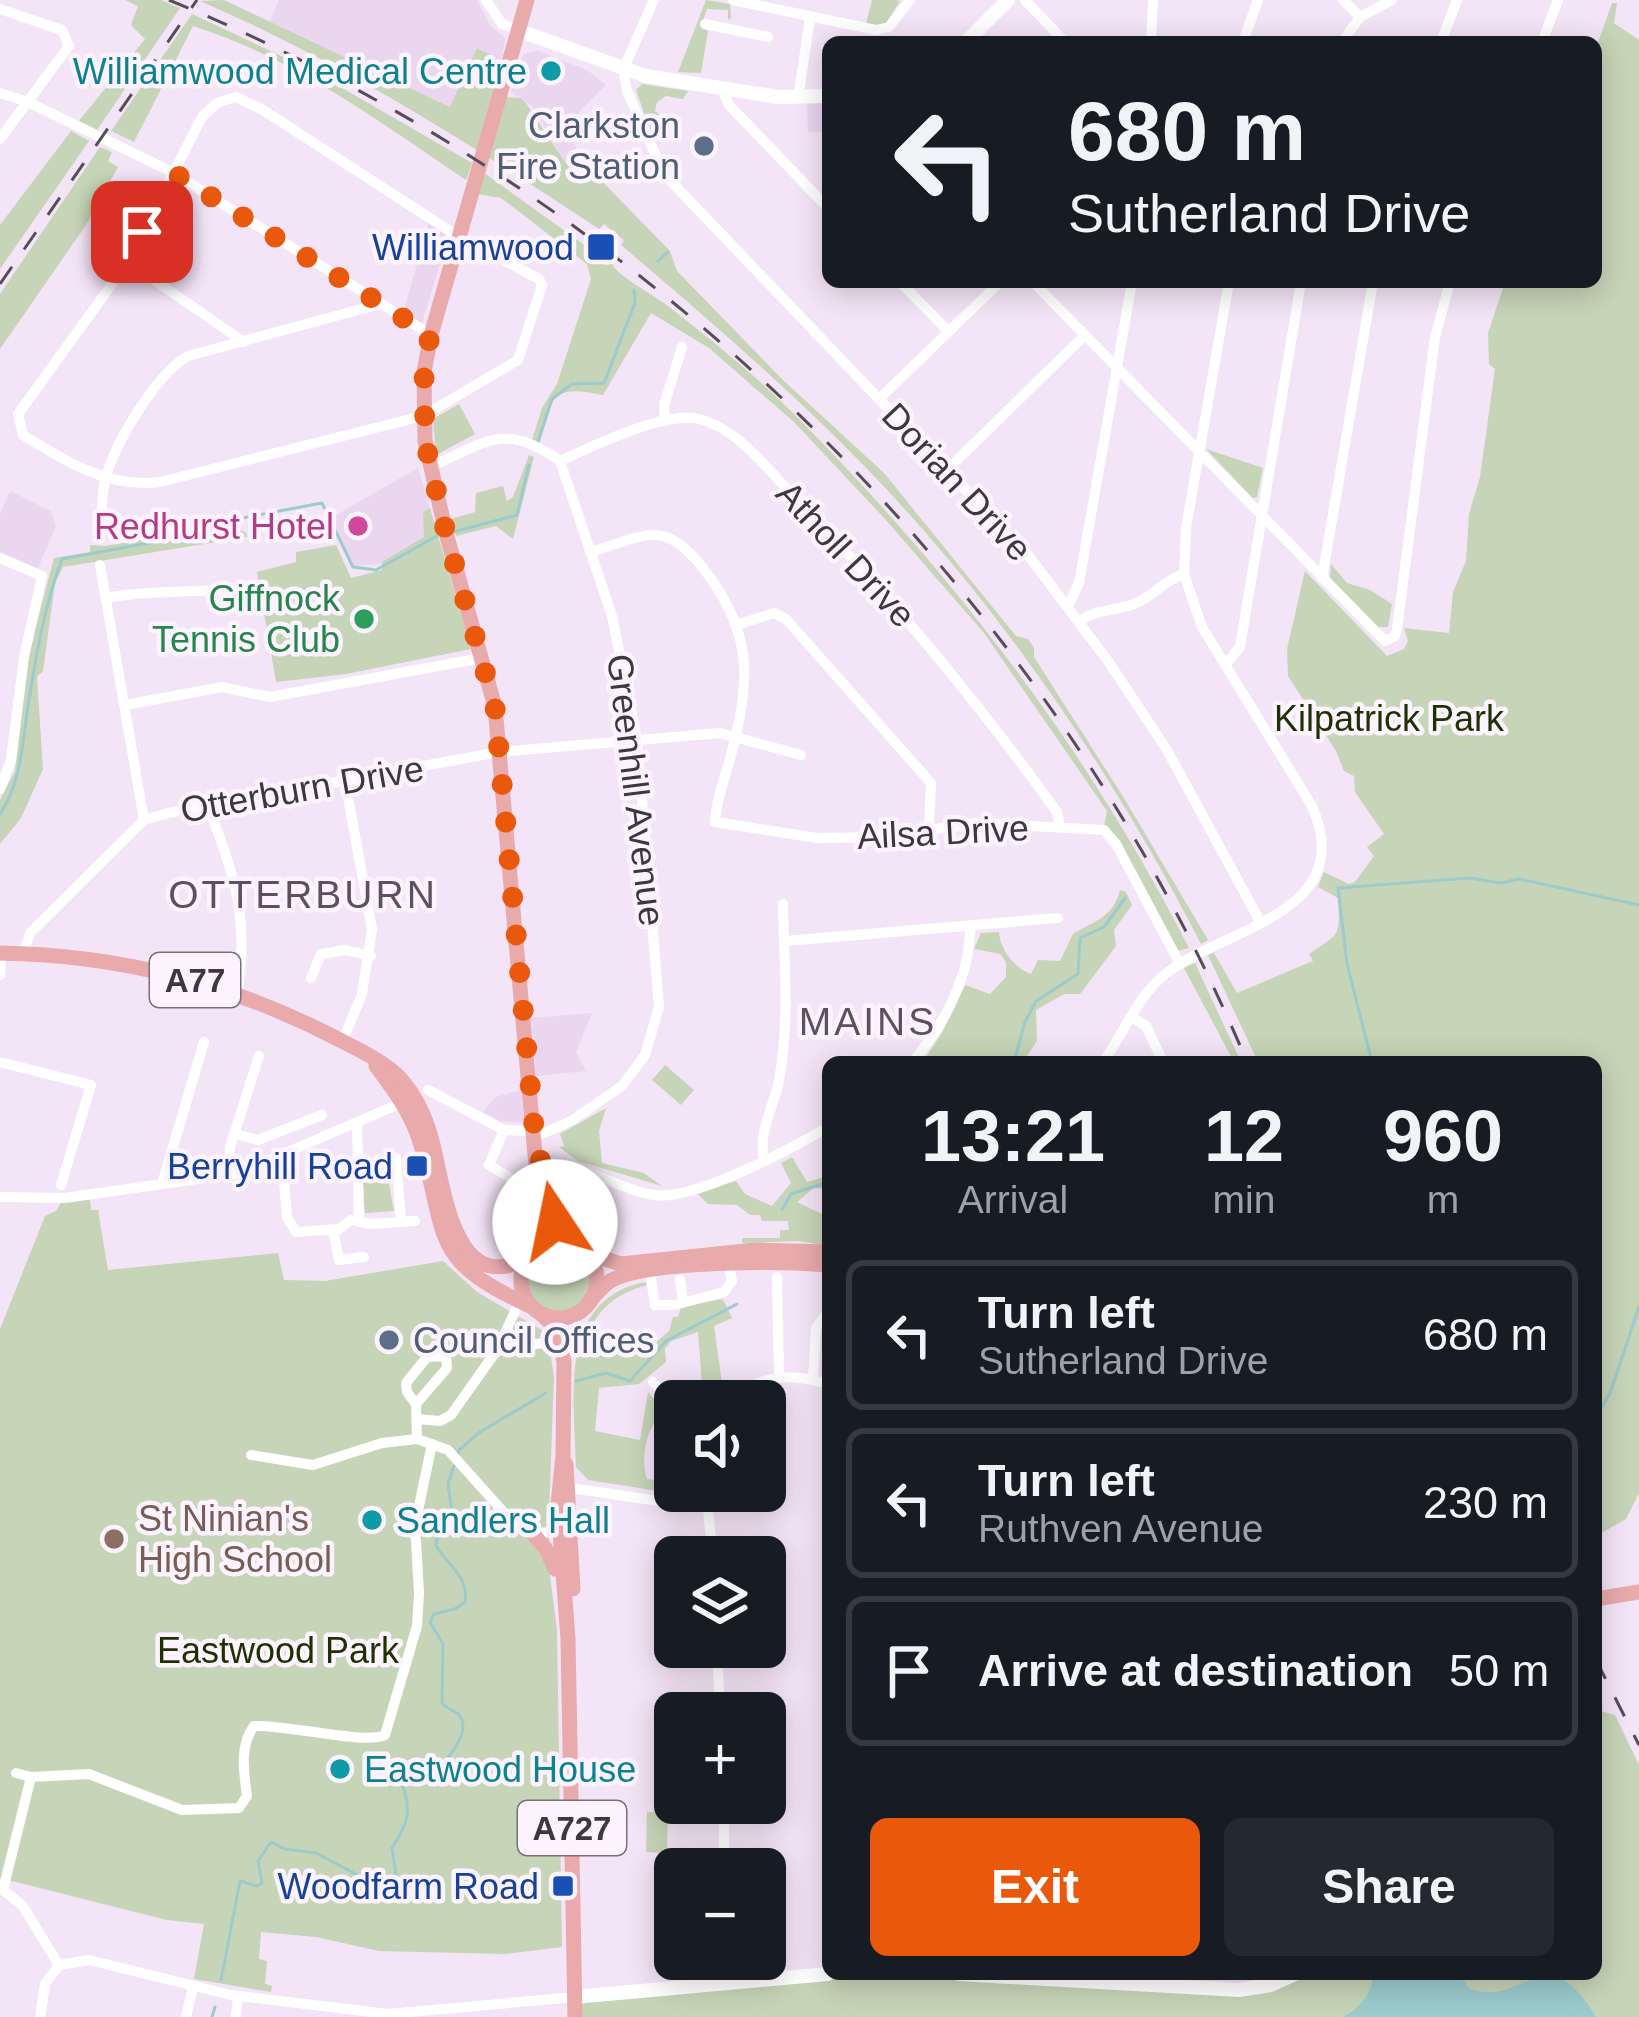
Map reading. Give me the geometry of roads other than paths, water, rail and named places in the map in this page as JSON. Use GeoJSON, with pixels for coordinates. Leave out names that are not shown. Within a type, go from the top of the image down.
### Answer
{"type":"FeatureCollection","features":[{"type":"Feature","properties":{"kind":"main road"},"geometry":{"type":"LineString","coordinates":[[527,0],[430,335],[424,416],[430,467],[495,707],[540,1165],[554,1217],[595,1271],[587,1304]]}},
{"type":"Feature","properties":{"kind":"main road","name":"A77"},"geometry":{"type":"LineString","coordinates":[[1,953],[144,967],[237,994],[342,1042],[396,1074],[414,1097],[431,1140],[448,1217],[461,1243],[483,1262],[498,1266],[511,1266],[530,1256]]}},
{"type":"Feature","properties":{"kind":"main road","name":"A77"},"geometry":{"type":"LineString","coordinates":[[414,1097],[438,1224],[449,1249],[471,1273],[531,1307]]}},
{"type":"Feature","properties":{"kind":"main road"},"geometry":{"type":"LineString","coordinates":[[540,1165],[541,1224],[521,1284],[531,1307],[562,1318],[587,1304],[613,1280],[650,1272],[731,1263],[822,1265]]}},
{"type":"Feature","properties":{"kind":"main road"},"geometry":{"type":"LineString","coordinates":[[530,1256],[550,1244],[621,1264],[716,1252],[822,1252]]}},
{"type":"Feature","properties":{"kind":"main road","name":"A727"},"geometry":{"type":"LineString","coordinates":[[563,1363],[570,1335],[587,1304]]}},
{"type":"Feature","properties":{"kind":"main road","name":"A727"},"geometry":{"type":"LineString","coordinates":[[531,1307],[557,1329],[563,1363],[563,1455],[570,1488],[565,1531],[573,1602],[568,1639],[575,2017]]}},
{"type":"Feature","properties":{"kind":"main road"},"geometry":{"type":"LineString","coordinates":[[563,1455],[558,1480],[565,1531],[565,1613]]}},
{"type":"Feature","properties":{"kind":"main road"},"geometry":{"type":"LineString","coordinates":[[532,1533],[554,1561],[568,1639]]}},
{"type":"Feature","properties":{"kind":"main road"},"geometry":{"type":"LineString","coordinates":[[1602,1588],[1639,1582]]}},
{"type":"Feature","properties":{"kind":"main road"},"geometry":{"type":"LineString","coordinates":[[1602,1598],[1639,1592]]}},
{"type":"Feature","properties":{"kind":"street"},"geometry":{"type":"LineString","coordinates":[[486,0],[502,24],[623,70],[722,88],[798,98],[822,96]]}},
{"type":"Feature","properties":{"kind":"street"},"geometry":{"type":"LineString","coordinates":[[623,70],[654,0]]}},
{"type":"Feature","properties":{"kind":"street"},"geometry":{"type":"LineString","coordinates":[[735,30],[737,1],[877,31],[889,27],[910,0]]}},
{"type":"Feature","properties":{"kind":"street"},"geometry":{"type":"LineString","coordinates":[[972,36],[1009,0]]}},
{"type":"Feature","properties":{"kind":"street"},"geometry":{"type":"LineString","coordinates":[[1025,0],[1059,36]]}},
{"type":"Feature","properties":{"kind":"street"},"geometry":{"type":"LineString","coordinates":[[1151,36],[1153,0]]}},
{"type":"Feature","properties":{"kind":"street"},"geometry":{"type":"LineString","coordinates":[[1245,36],[1258,0]]}},
{"type":"Feature","properties":{"kind":"street"},"geometry":{"type":"LineString","coordinates":[[1343,0],[1360,17]]}},
{"type":"Feature","properties":{"kind":"street"},"geometry":{"type":"LineString","coordinates":[[1346,36],[1360,17],[1392,0]]}},
{"type":"Feature","properties":{"kind":"street"},"geometry":{"type":"LineString","coordinates":[[1443,36],[1455,0]]}},
{"type":"Feature","properties":{"kind":"street"},"geometry":{"type":"LineString","coordinates":[[1544,36],[1558,0]]}},
{"type":"Feature","properties":{"kind":"street"},"geometry":{"type":"LineString","coordinates":[[0,9],[55,27],[68,40],[67,54],[0,140]]}},
{"type":"Feature","properties":{"kind":"street"},"geometry":{"type":"LineString","coordinates":[[798,98],[810,19]]}},
{"type":"Feature","properties":{"kind":"street"},"geometry":{"type":"LineString","coordinates":[[705,24],[768,37]]}},
{"type":"Feature","properties":{"kind":"street"},"geometry":{"type":"LineString","coordinates":[[889,27],[896,36]]}},
{"type":"Feature","properties":{"kind":"street","name":"Dorian Drive"},"geometry":{"type":"LineString","coordinates":[[623,70],[646,140],[673,186],[996,518],[1068,606],[1191,788],[1261,923]]}},
{"type":"Feature","properties":{"kind":"street"},"geometry":{"type":"LineString","coordinates":[[722,88],[728,105],[822,202]]}},
{"type":"Feature","properties":{"kind":"street"},"geometry":{"type":"LineString","coordinates":[[0,93],[172,172],[430,335]]}},
{"type":"Feature","properties":{"kind":"street"},"geometry":{"type":"LineString","coordinates":[[236,97],[459,237],[539,279],[542,285],[518,360],[424,416],[140,484],[105,479],[23,435],[18,414],[128,262],[208,110],[236,97]]}},
{"type":"Feature","properties":{"kind":"street"},"geometry":{"type":"LineString","coordinates":[[128,262],[244,342]]}},
{"type":"Feature","properties":{"kind":"street"},"geometry":{"type":"LineString","coordinates":[[907,288],[950,332]]}},
{"type":"Feature","properties":{"kind":"street"},"geometry":{"type":"LineString","coordinates":[[879,399],[994,288]]}},
{"type":"Feature","properties":{"kind":"street"},"geometry":{"type":"LineString","coordinates":[[1040,288],[1381,639],[1390,640],[1396,629],[1435,337],[1448,288]]}},
{"type":"Feature","properties":{"kind":"street"},"geometry":{"type":"LineString","coordinates":[[1068,606],[1079,583],[1131,288]]}},
{"type":"Feature","properties":{"kind":"street"},"geometry":{"type":"LineString","coordinates":[[1107,1056],[1152,986],[1180,964],[1291,905],[1314,880],[1322,857],[1321,831],[1312,806],[1194,612],[1184,574],[1186,528],[1228,288]]}},
{"type":"Feature","properties":{"kind":"street"},"geometry":{"type":"LineString","coordinates":[[1225,665],[1240,647],[1300,288]]}},
{"type":"Feature","properties":{"kind":"street"},"geometry":{"type":"LineString","coordinates":[[1322,578],[1372,288]]}},
{"type":"Feature","properties":{"kind":"street"},"geometry":{"type":"LineString","coordinates":[[100,537],[105,479],[160,376],[188,356],[380,304]]}},
{"type":"Feature","properties":{"kind":"street"},"geometry":{"type":"LineString","coordinates":[[947,470],[1085,335]]}},
{"type":"Feature","properties":{"kind":"street"},"geometry":{"type":"LineString","coordinates":[[430,467],[489,437],[526,445],[560,461],[665,421],[664,405],[682,347]]}},
{"type":"Feature","properties":{"kind":"street","name":"Atholl Drive"},"geometry":{"type":"LineString","coordinates":[[665,421],[691,417],[717,426],[794,497],[938,654],[1057,812],[1060,827]]}},
{"type":"Feature","properties":{"kind":"street","name":"Greenhill Avenue"},"geometry":{"type":"LineString","coordinates":[[535,1134],[614,1094],[639,1065],[655,1031],[658,977],[637,740],[612,616],[560,461]]}},
{"type":"Feature","properties":{"kind":"street"},"geometry":{"type":"LineString","coordinates":[[590,552],[649,535],[673,537],[689,549],[723,595],[737,625],[746,674],[736,737]]}},
{"type":"Feature","properties":{"kind":"street"},"geometry":{"type":"LineString","coordinates":[[0,558],[42,576],[23,657],[11,760],[0,789]]}},
{"type":"Feature","properties":{"kind":"street"},"geometry":{"type":"LineString","coordinates":[[100,565],[144,820]]}},
{"type":"Feature","properties":{"kind":"street"},"geometry":{"type":"LineString","coordinates":[[1079,622],[1089,614],[1138,603],[1184,574]]}},
{"type":"Feature","properties":{"kind":"street"},"geometry":{"type":"LineString","coordinates":[[106,598],[144,591],[230,589]]}},
{"type":"Feature","properties":{"kind":"street"},"geometry":{"type":"LineString","coordinates":[[737,625],[765,614],[786,619],[931,783],[928,830]]}},
{"type":"Feature","properties":{"kind":"street"},"geometry":{"type":"LineString","coordinates":[[125,705],[222,687],[270,697],[482,658]]}},
{"type":"Feature","properties":{"kind":"street","name":"Otterburn Drive"},"geometry":{"type":"LineString","coordinates":[[23,954],[30,933],[144,820],[499,752],[720,733],[801,754]]}},
{"type":"Feature","properties":{"kind":"street","name":"Ailsa Drive"},"geometry":{"type":"LineString","coordinates":[[736,737],[715,817],[718,824],[826,838],[882,837],[977,823],[1111,834],[1180,964]]}},
{"type":"Feature","properties":{"kind":"street"},"geometry":{"type":"LineString","coordinates":[[342,1042],[362,994],[370,956],[367,892],[345,782]]}},
{"type":"Feature","properties":{"kind":"street"},"geometry":{"type":"LineString","coordinates":[[208,806],[236,882],[243,920],[237,994]]}},
{"type":"Feature","properties":{"kind":"street"},"geometry":{"type":"LineString","coordinates":[[765,1161],[760,1147],[774,1105],[787,1025],[784,904]]}},
{"type":"Feature","properties":{"kind":"street"},"geometry":{"type":"LineString","coordinates":[[785,941],[1058,918]]}},
{"type":"Feature","properties":{"kind":"street"},"geometry":{"type":"LineString","coordinates":[[917,1056],[947,1010],[962,971],[970,926]]}},
{"type":"Feature","properties":{"kind":"street"},"geometry":{"type":"LineString","coordinates":[[311,978],[321,954],[345,950],[370,956]]}},
{"type":"Feature","properties":{"kind":"street"},"geometry":{"type":"LineString","coordinates":[[0,975],[1,953]]}},
{"type":"Feature","properties":{"kind":"street"},"geometry":{"type":"LineString","coordinates":[[1132,1017],[1146,1026],[1159,1056]]}},
{"type":"Feature","properties":{"kind":"street"},"geometry":{"type":"LineString","coordinates":[[162,1184],[205,1042]]}},
{"type":"Feature","properties":{"kind":"street"},"geometry":{"type":"LineString","coordinates":[[228,1174],[259,1055]]}},
{"type":"Feature","properties":{"kind":"street"},"geometry":{"type":"LineString","coordinates":[[0,1062],[44,1077],[91,1085],[62,1185]]}},
{"type":"Feature","properties":{"kind":"street"},"geometry":{"type":"LineString","coordinates":[[0,1197],[65,1198],[253,1170],[414,1097],[504,1130],[535,1134]]}},
{"type":"Feature","properties":{"kind":"street"},"geometry":{"type":"LineString","coordinates":[[235,1134],[258,1140],[322,1114]]}},
{"type":"Feature","properties":{"kind":"street"},"geometry":{"type":"LineString","coordinates":[[357,1124],[358,1221]]}},
{"type":"Feature","properties":{"kind":"street"},"geometry":{"type":"LineString","coordinates":[[504,1130],[489,1165],[517,1182]]}},
{"type":"Feature","properties":{"kind":"street"},"geometry":{"type":"LineString","coordinates":[[540,1165],[567,1164],[614,1184],[660,1196],[765,1161],[822,1130]]}},
{"type":"Feature","properties":{"kind":"street"},"geometry":{"type":"LineString","coordinates":[[282,1157],[288,1224],[300,1232],[332,1230],[350,1220],[415,1221]]}},
{"type":"Feature","properties":{"kind":"street"},"geometry":{"type":"LineString","coordinates":[[396,1158],[401,1222]]}},
{"type":"Feature","properties":{"kind":"street"},"geometry":{"type":"LineString","coordinates":[[332,1230],[338,1260],[364,1257]]}},
{"type":"Feature","properties":{"kind":"street"},"geometry":{"type":"LineString","coordinates":[[650,1272],[655,1305],[710,1296],[729,1287],[731,1263],[716,1252]]}},
{"type":"Feature","properties":{"kind":"street"},"geometry":{"type":"LineString","coordinates":[[777,1276],[772,1356],[778,1376]]}},
{"type":"Feature","properties":{"kind":"street"},"geometry":{"type":"LineString","coordinates":[[709,1278],[710,1296]]}},
{"type":"Feature","properties":{"kind":"street"},"geometry":{"type":"LineString","coordinates":[[680,1280],[682,1300]]}},
{"type":"Feature","properties":{"kind":"street"},"geometry":{"type":"LineString","coordinates":[[417,1419],[440,1421],[451,1415],[531,1307]]}},
{"type":"Feature","properties":{"kind":"street"},"geometry":{"type":"LineString","coordinates":[[813,1379],[816,1328],[822,1320]]}},
{"type":"Feature","properties":{"kind":"street"},"geometry":{"type":"LineString","coordinates":[[497,1350],[544,1343]]}},
{"type":"Feature","properties":{"kind":"street"},"geometry":{"type":"LineString","coordinates":[[416,1404],[447,1368],[446,1356],[427,1357],[410,1376],[407,1392],[416,1404],[417,1439]]}},
{"type":"Feature","properties":{"kind":"street"},"geometry":{"type":"LineString","coordinates":[[768,1380],[778,1376],[822,1382]]}},
{"type":"Feature","properties":{"kind":"street"},"geometry":{"type":"LineString","coordinates":[[251,1455],[313,1465],[382,1443],[417,1439],[455,1456],[517,1527],[532,1533],[565,1531]]}},
{"type":"Feature","properties":{"kind":"street"},"geometry":{"type":"LineString","coordinates":[[16,1773],[31,1777],[89,1774],[182,1810],[238,1808],[247,1796],[243,1767],[248,1732],[254,1726],[369,1740],[385,1735],[417,1625],[415,1525],[432,1444]]}},
{"type":"Feature","properties":{"kind":"street"},"geometry":{"type":"LineString","coordinates":[[570,1488],[654,1500]]}},
{"type":"Feature","properties":{"kind":"street"},"geometry":{"type":"LineString","coordinates":[[31,1777],[2,1887],[22,1905],[59,1965]]}},
{"type":"Feature","properties":{"kind":"street"},"geometry":{"type":"LineString","coordinates":[[40,2017],[45,1984],[59,1965],[89,1960],[238,1996],[388,2014],[455,2014],[575,1997],[822,1975]]}},
{"type":"Feature","properties":{"kind":"street"},"geometry":{"type":"LineString","coordinates":[[1148,1980],[1239,1990],[1281,1980]]}},
{"type":"Feature","properties":{"kind":"street"},"geometry":{"type":"LineString","coordinates":[[186,2017],[193,1987]]}},
{"type":"Feature","properties":{"kind":"street"},"geometry":{"type":"LineString","coordinates":[[236,2017],[238,1996]]}},
{"type":"Feature","properties":{"kind":"waterway"},"geometry":{"type":"LineString","coordinates":[[658,261],[668,252]]}},
{"type":"Feature","properties":{"kind":"waterway"},"geometry":{"type":"LineString","coordinates":[[538,442],[552,399],[572,384],[604,383],[635,303],[634,290]]}},
{"type":"Feature","properties":{"kind":"waterway"},"geometry":{"type":"LineString","coordinates":[[453,532],[517,515],[529,465]]}},
{"type":"Feature","properties":{"kind":"waterway"},"geometry":{"type":"LineString","coordinates":[[0,814],[17,775],[41,632],[62,559],[230,528],[237,519],[322,503],[353,567],[376,570],[437,536]]}},
{"type":"Feature","properties":{"kind":"waterway"},"geometry":{"type":"LineString","coordinates":[[1370,1056],[1347,964],[1338,888],[1519,879],[1639,905]]}},
{"type":"Feature","properties":{"kind":"waterway"},"geometry":{"type":"LineString","coordinates":[[1016,1056],[1036,1001],[1078,974],[1080,938],[1104,927],[1125,898]]}},
{"type":"Feature","properties":{"kind":"waterway"},"geometry":{"type":"LineString","coordinates":[[782,1210],[791,1194],[822,1184]]}},
{"type":"Feature","properties":{"kind":"waterway"},"geometry":{"type":"LineString","coordinates":[[576,1381],[606,1373],[630,1381],[666,1341],[737,1304]]}},
{"type":"Feature","properties":{"kind":"waterway"},"geometry":{"type":"LineString","coordinates":[[1602,1407],[1639,1307]]}},
{"type":"Feature","properties":{"kind":"waterway"},"geometry":{"type":"LineString","coordinates":[[221,1980],[240,1881],[262,1883],[258,1861],[271,1842],[316,1853],[384,1889],[397,1881],[392,1848],[406,1818],[403,1786],[412,1771],[432,1774],[456,1747],[463,1729],[458,1714],[442,1703],[443,1644],[430,1622],[434,1614],[465,1602],[461,1579],[436,1546],[437,1538],[454,1527],[448,1484],[459,1450],[546,1393]]}},
{"type":"Feature","properties":{"kind":"waterway"},"geometry":{"type":"LineString","coordinates":[[212,2017],[215,2007]]}},
{"type":"Feature","properties":{"kind":"railway"},"geometry":{"type":"LineString","coordinates":[[169,0],[343,82],[509,182],[666,297],[811,426],[943,569],[1061,724],[1163,888],[1244,1056]]}},
{"type":"Feature","properties":{"kind":"railway"},"geometry":{"type":"LineString","coordinates":[[0,284],[197,0]]}},
{"type":"Feature","properties":{"kind":"railway"},"geometry":{"type":"LineString","coordinates":[[1602,1672],[1639,1745]]}},
{"type":"Feature","properties":{"kind":"place","name":"Williamwood Medical Centre"},"geometry":{"type":"Point","coordinates":[551,71]}},
{"type":"Feature","properties":{"kind":"place","name":"Clarkston Fire Station"},"geometry":{"type":"Point","coordinates":[704,146]}},
{"type":"Feature","properties":{"kind":"place","name":"Williamwood"},"geometry":{"type":"Point","coordinates":[601,247]}},
{"type":"Feature","properties":{"kind":"place","name":"Redhurst Hotel"},"geometry":{"type":"Point","coordinates":[358,526]}},
{"type":"Feature","properties":{"kind":"place","name":"Giffnock Tennis Club"},"geometry":{"type":"Point","coordinates":[364,619]}},
{"type":"Feature","properties":{"kind":"place","name":"Berryhill Road"},"geometry":{"type":"Point","coordinates":[417,1166]}},
{"type":"Feature","properties":{"kind":"place","name":"Council Offices"},"geometry":{"type":"Point","coordinates":[389,1340]}},
{"type":"Feature","properties":{"kind":"place","name":"Sandlers Hall"},"geometry":{"type":"Point","coordinates":[372,1520]}},
{"type":"Feature","properties":{"kind":"place","name":"St Ninian's High School"},"geometry":{"type":"Point","coordinates":[114,1539]}},
{"type":"Feature","properties":{"kind":"place","name":"Eastwood House"},"geometry":{"type":"Point","coordinates":[340,1769]}},
{"type":"Feature","properties":{"kind":"place","name":"Woodfarm Road"},"geometry":{"type":"Point","coordinates":[563,1886]}},
{"type":"Feature","properties":{"kind":"district","name":"OTTERBURN"},"geometry":{"type":"Point","coordinates":[303,894]}},
{"type":"Feature","properties":{"kind":"district","name":"MAINS"},"geometry":{"type":"Point","coordinates":[868,1021]}},
{"type":"Feature","properties":{"kind":"park label","name":"Kilpatrick Park"},"geometry":{"type":"Point","coordinates":[1389,718]}},
{"type":"Feature","properties":{"kind":"park label","name":"Eastwood Park"},"geometry":{"type":"Point","coordinates":[278,1650]}}]}
